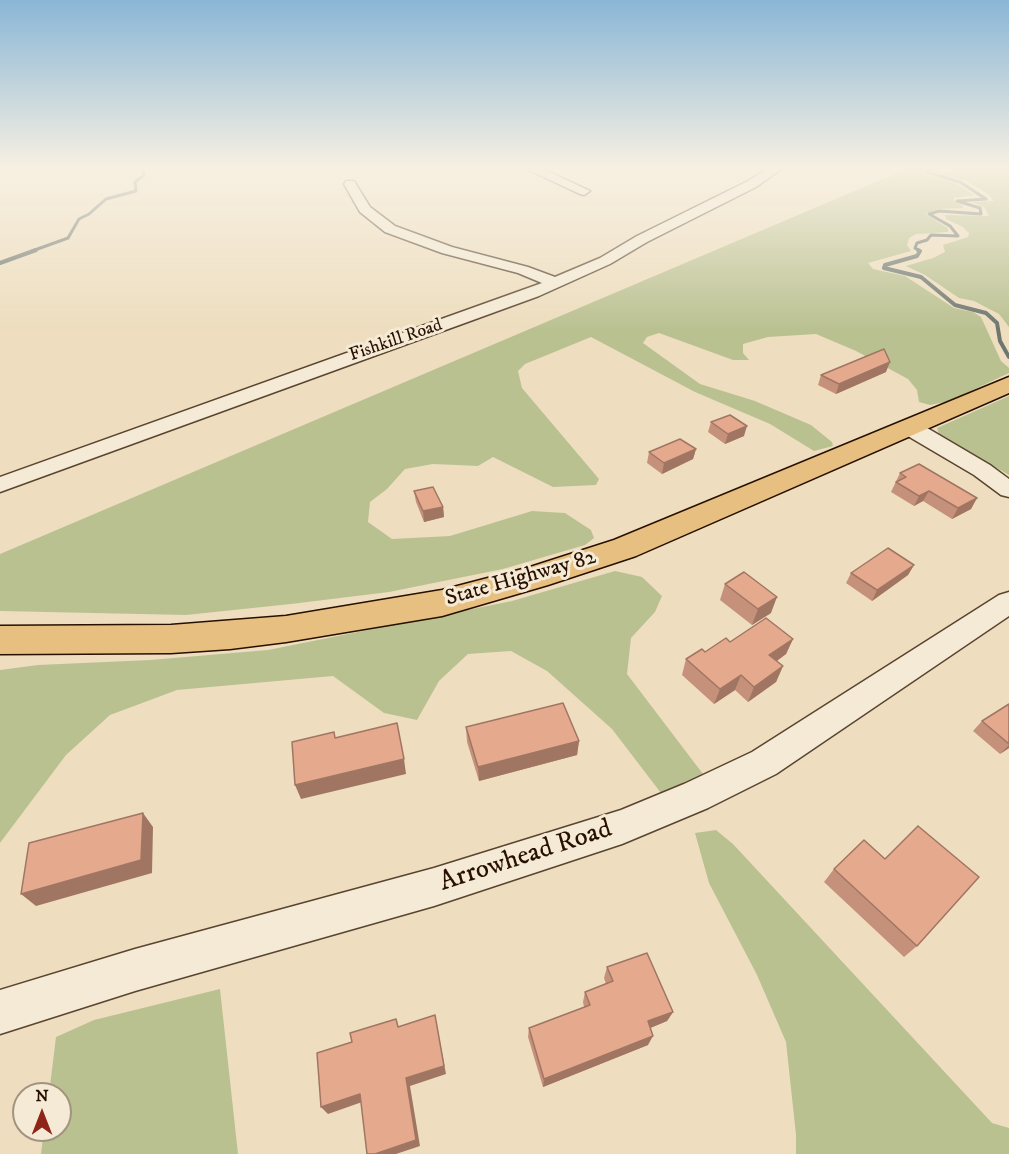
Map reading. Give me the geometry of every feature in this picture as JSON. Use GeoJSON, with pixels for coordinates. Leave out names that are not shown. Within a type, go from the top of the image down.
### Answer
{"type":"FeatureCollection","features":[{"type":"Feature","properties":{"kind":"main road","name":"State Highway 82"},"geometry":{"type":"LineString","coordinates":[[0,640],[171,639],[230,635],[307,626],[442,603],[536,577],[625,548],[1009,384]]}},
{"type":"Feature","properties":{"kind":"street"},"geometry":{"type":"LineString","coordinates":[[380,221],[390,229],[447,250],[523,270],[556,283]]}},
{"type":"Feature","properties":{"kind":"street","name":"Fishkill Road"},"geometry":{"type":"LineString","coordinates":[[0,485],[208,407],[533,293],[605,261],[678,221]]}},
{"type":"Feature","properties":{"kind":"street"},"geometry":{"type":"LineString","coordinates":[[909,427],[974,465],[1009,490]]}},
{"type":"Feature","properties":{"kind":"street","name":"Arrowhead Road"},"geometry":{"type":"LineString","coordinates":[[0,1012],[135,970],[434,887],[622,826],[696,796],[764,763],[1009,602]]}},
{"type":"Feature","properties":{"kind":"green space"},"geometry":{"type":"Polygon","coordinates":[[[784,221],[936,221],[948,228],[948,232],[916,234],[909,238],[907,245],[911,251],[868,263],[873,269],[905,276],[954,308],[973,312],[981,317],[1001,361],[1009,368],[1009,373],[950,401],[930,405],[919,402],[917,390],[908,379],[856,351],[816,334],[768,337],[743,344],[743,353],[749,360],[733,360],[659,333],[647,337],[643,343],[700,384],[755,401],[811,425],[832,442],[833,446],[814,451],[770,424],[695,392],[591,337],[525,364],[518,371],[522,388],[599,479],[596,485],[553,487],[493,457],[478,466],[433,464],[405,469],[387,489],[370,502],[368,522],[392,539],[450,536],[532,511],[565,513],[591,530],[594,538],[585,545],[503,569],[389,592],[186,615],[0,611],[0,554],[784,221]]]}},
{"type":"Feature","properties":{"kind":"green space"},"geometry":{"type":"Polygon","coordinates":[[[950,221],[1009,221],[1009,327],[999,314],[974,301],[959,298],[925,275],[906,266],[933,258],[945,252],[943,245],[968,237],[969,233],[963,227],[950,221]]]}},
{"type":"Feature","properties":{"kind":"green space"},"geometry":{"type":"Polygon","coordinates":[[[1009,396],[1009,475],[939,434],[937,428],[1009,396]]]}},
{"type":"Feature","properties":{"kind":"green space"},"geometry":{"type":"Polygon","coordinates":[[[615,571],[642,577],[662,596],[655,612],[631,638],[627,674],[703,774],[664,797],[612,729],[547,671],[511,651],[468,654],[439,681],[417,720],[384,713],[333,676],[177,690],[110,715],[66,755],[0,843],[0,670],[38,665],[150,660],[268,650],[512,601],[615,571]]]}},
{"type":"Feature","properties":{"kind":"green space"},"geometry":{"type":"Polygon","coordinates":[[[716,830],[733,844],[992,1123],[1009,1128],[1009,1154],[796,1154],[786,1042],[757,975],[709,883],[695,833],[716,830]]]}},
{"type":"Feature","properties":{"kind":"green space"},"geometry":{"type":"Polygon","coordinates":[[[220,989],[238,1154],[41,1154],[42,1142],[72,1142],[72,1082],[50,1082],[56,1037],[94,1020],[220,989]]]}},
{"type":"Feature","properties":{"kind":"building"},"geometry":{"type":"Polygon","coordinates":[[[884,349],[890,362],[839,384],[821,375],[884,349]]]}},
{"type":"Feature","properties":{"kind":"building"},"geometry":{"type":"Polygon","coordinates":[[[730,415],[747,426],[728,434],[711,422],[730,415]]]}},
{"type":"Feature","properties":{"kind":"building"},"geometry":{"type":"Polygon","coordinates":[[[680,439],[696,449],[664,463],[649,452],[680,439]]]}},
{"type":"Feature","properties":{"kind":"building"},"geometry":{"type":"Polygon","coordinates":[[[919,464],[977,498],[958,508],[929,491],[919,496],[896,482],[906,477],[900,473],[919,464]]]}},
{"type":"Feature","properties":{"kind":"building"},"geometry":{"type":"Polygon","coordinates":[[[433,487],[443,507],[423,511],[414,491],[433,487]]]}},
{"type":"Feature","properties":{"kind":"building"},"geometry":{"type":"Polygon","coordinates":[[[888,548],[914,565],[877,590],[851,573],[888,548]]]}},
{"type":"Feature","properties":{"kind":"building"},"geometry":{"type":"Polygon","coordinates":[[[744,572],[777,597],[758,609],[725,584],[744,572]]]}},
{"type":"Feature","properties":{"kind":"building"},"geometry":{"type":"Polygon","coordinates":[[[766,618],[793,639],[769,655],[783,666],[754,687],[741,675],[720,689],[686,659],[702,649],[705,652],[726,638],[730,642],[766,618]]]}},
{"type":"Feature","properties":{"kind":"building"},"geometry":{"type":"Polygon","coordinates":[[[563,703],[579,741],[478,767],[466,727],[563,703]]]}},
{"type":"Feature","properties":{"kind":"building"},"geometry":{"type":"Polygon","coordinates":[[[1009,704],[1009,744],[982,721],[1009,704]]]}},
{"type":"Feature","properties":{"kind":"building"},"geometry":{"type":"Polygon","coordinates":[[[397,723],[404,759],[295,785],[292,742],[334,732],[335,738],[397,723]]]}},
{"type":"Feature","properties":{"kind":"building"},"geometry":{"type":"Polygon","coordinates":[[[143,813],[141,860],[21,894],[29,843],[143,813]]]}},
{"type":"Feature","properties":{"kind":"building"},"geometry":{"type":"Polygon","coordinates":[[[918,826],[979,877],[917,946],[834,869],[864,840],[885,859],[918,826]]]}},
{"type":"Feature","properties":{"kind":"building"},"geometry":{"type":"Polygon","coordinates":[[[647,953],[673,1012],[648,1021],[653,1036],[544,1079],[529,1028],[590,1005],[585,992],[613,981],[607,967],[647,953]]]}},
{"type":"Feature","properties":{"kind":"building"},"geometry":{"type":"Polygon","coordinates":[[[435,1015],[444,1066],[406,1078],[416,1140],[375,1154],[367,1154],[360,1094],[321,1107],[317,1053],[352,1042],[350,1033],[396,1019],[398,1027],[435,1015]]]}},
{"type":"Feature","properties":{"kind":"waterway"},"geometry":{"type":"LineString","coordinates":[[32,251],[68,238],[78,221]]}},
{"type":"Feature","properties":{"kind":"waterway"},"geometry":{"type":"LineString","coordinates":[[920,251],[915,248],[917,243],[927,240],[931,235],[958,236],[950,226],[941,221]]}},
{"type":"Feature","properties":{"kind":"waterway"},"geometry":{"type":"LineString","coordinates":[[0,263],[36,250]]}},
{"type":"Feature","properties":{"kind":"waterway"},"geometry":{"type":"LineString","coordinates":[[920,251],[917,256],[885,265],[884,268],[921,277],[955,305],[986,313],[997,323],[1000,341],[1009,357]]}}]}
